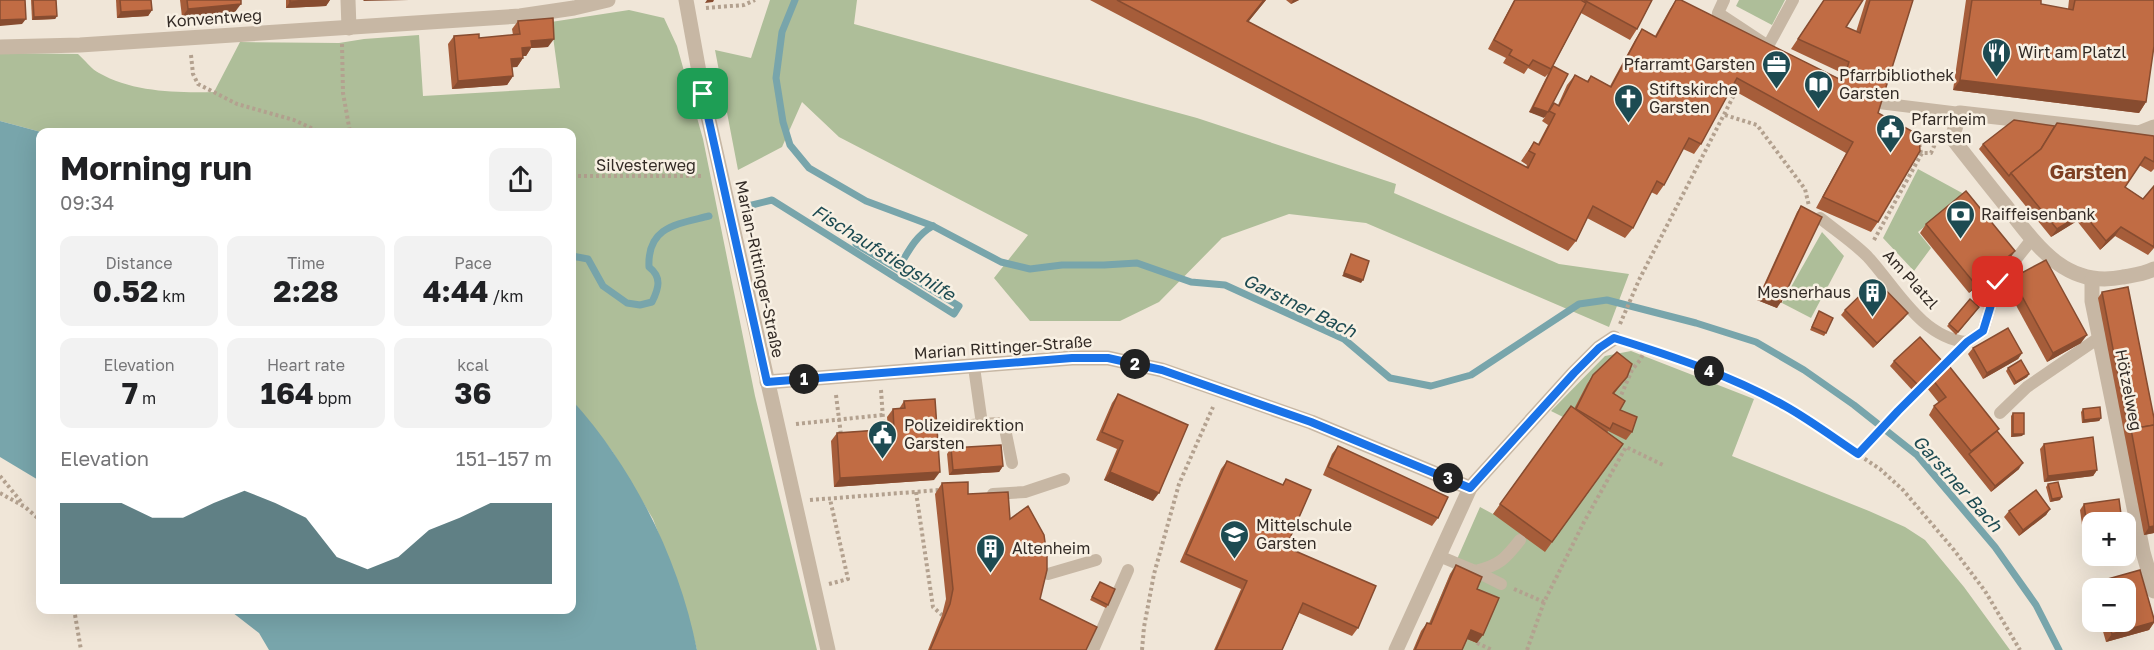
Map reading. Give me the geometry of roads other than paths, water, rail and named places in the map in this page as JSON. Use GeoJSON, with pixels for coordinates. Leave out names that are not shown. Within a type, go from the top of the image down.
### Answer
{"type":"FeatureCollection","features":[{"type":"Feature","properties":{"kind":"street"},"geometry":{"type":"LineString","coordinates":[[345,28],[348,0]]}},
{"type":"Feature","properties":{"kind":"street","name":"Konventweg"},"geometry":{"type":"LineString","coordinates":[[0,46],[80,45],[520,16],[608,0]]}},
{"type":"Feature","properties":{"kind":"street","name":"Marian-Rittinger-Straße"},"geometry":{"type":"LineString","coordinates":[[687,4],[721,176],[828,650]]}},
{"type":"Feature","properties":{"kind":"street"},"geometry":{"type":"LineString","coordinates":[[2154,127],[2139,133],[1960,113],[1952,138],[2032,239],[2048,256],[2071,272],[2092,279],[2115,279],[2146,273],[2154,268]]}},
{"type":"Feature","properties":{"kind":"street","name":"Hötzelweg"},"geometry":{"type":"LineString","coordinates":[[2092,279],[2092,301],[2143,552],[2154,591]]}},
{"type":"Feature","properties":{"kind":"street"},"geometry":{"type":"LineString","coordinates":[[1396,650],[1470,488],[1574,373],[1616,333]]}},
{"type":"Feature","properties":{"kind":"street","name":"Marian Rittinger-Straße"},"geometry":{"type":"LineString","coordinates":[[767,382],[1072,358],[1108,358],[1162,370],[1221,390],[1354,438],[1470,488]]}},
{"type":"Feature","properties":{"kind":"lane"},"geometry":{"type":"LineString","coordinates":[[1724,0],[1718,13],[1773,49],[1793,0]]}},
{"type":"Feature","properties":{"kind":"lane"},"geometry":{"type":"LineString","coordinates":[[1879,103],[1960,113]]}},
{"type":"Feature","properties":{"kind":"lane","name":"Am Platzl"},"geometry":{"type":"LineString","coordinates":[[1820,218],[1866,255],[1920,320],[1946,336],[1967,342],[1983,331],[1998,282],[2032,239]]}},
{"type":"Feature","properties":{"kind":"lane","name":"Hötzelweg"},"geometry":{"type":"LineString","coordinates":[[2000,412],[2027,387],[2100,337]]}},
{"type":"Feature","properties":{"kind":"lane"},"geometry":{"type":"LineString","coordinates":[[975,367],[982,424]]}},
{"type":"Feature","properties":{"kind":"lane"},"geometry":{"type":"LineString","coordinates":[[952,427],[998,423],[1005,429],[1012,463]]}},
{"type":"Feature","properties":{"kind":"lane"},"geometry":{"type":"LineString","coordinates":[[980,495],[1025,492],[1064,480]]}},
{"type":"Feature","properties":{"kind":"lane"},"geometry":{"type":"LineString","coordinates":[[1475,571],[1494,566],[1505,559],[1521,540]]}},
{"type":"Feature","properties":{"kind":"lane"},"geometry":{"type":"LineString","coordinates":[[1439,556],[1501,584]]}},
{"type":"Feature","properties":{"kind":"lane"},"geometry":{"type":"LineString","coordinates":[[1048,574],[1096,560]]}},
{"type":"Feature","properties":{"kind":"lane"},"geometry":{"type":"LineString","coordinates":[[1093,650],[1128,570]]}},
{"type":"Feature","properties":{"kind":"water"},"geometry":{"type":"Polygon","coordinates":[[[0,121],[36,131],[36,479],[0,457],[0,121]]]}},
{"type":"Feature","properties":{"kind":"water"},"geometry":{"type":"Polygon","coordinates":[[[576,405],[615,455],[651,517],[679,582],[697,650],[269,650],[259,633],[234,614],[576,614],[576,405]]]}},
{"type":"Feature","properties":{"kind":"waterway","name":"Garstner Bach"},"geometry":{"type":"LineString","coordinates":[[795,0],[782,32],[776,78],[783,122],[790,145],[809,168],[866,201],[933,226],[1001,262],[1030,269],[1062,265],[1137,263],[1191,282],[1225,285],[1344,339],[1390,378],[1431,386],[1471,375],[1579,304],[1607,300],[1696,323],[1756,342],[1804,370],[1854,405],[1917,455],[1995,547],[2036,605],[2059,650]]}},
{"type":"Feature","properties":{"kind":"waterway","name":"Fischaufstiegshilfe"},"geometry":{"type":"LineString","coordinates":[[748,206],[772,200],[954,314],[959,306],[856,244],[860,237],[902,262],[919,237],[933,226]]}},
{"type":"Feature","properties":{"kind":"waterway","name":"Fischaufstiegshilfe"},"geometry":{"type":"LineString","coordinates":[[576,257],[588,259],[603,286],[627,303],[640,305],[652,302],[658,283],[656,275],[649,267],[653,243],[667,229],[709,216]]}},
{"type":"Feature","properties":{"kind":"place","name":"Wirt am Platzl"},"geometry":{"type":"Point","coordinates":[1997,78]}},
{"type":"Feature","properties":{"kind":"place","name":"Pfarramt Garsten"},"geometry":{"type":"Point","coordinates":[1776,90]}},
{"type":"Feature","properties":{"kind":"place","name":"Pfarrbibliothek Garsten"},"geometry":{"type":"Point","coordinates":[1818,110]}},
{"type":"Feature","properties":{"kind":"place","name":"Stiftskirche Garsten"},"geometry":{"type":"Point","coordinates":[1628,124]}},
{"type":"Feature","properties":{"kind":"place","name":"Pfarrheim Garsten"},"geometry":{"type":"Point","coordinates":[1890,154]}},
{"type":"Feature","properties":{"kind":"place","name":"Raiffeisenbank"},"geometry":{"type":"Point","coordinates":[1960,240]}},
{"type":"Feature","properties":{"kind":"place","name":"Mesnerhaus"},"geometry":{"type":"Point","coordinates":[1872,318]}},
{"type":"Feature","properties":{"kind":"place","name":"Polizeidirektion Garsten"},"geometry":{"type":"Point","coordinates":[883,460]}},
{"type":"Feature","properties":{"kind":"place","name":"Mittelschule Garsten"},"geometry":{"type":"Point","coordinates":[1235,560]}},
{"type":"Feature","properties":{"kind":"place","name":"Altenheim"},"geometry":{"type":"Point","coordinates":[991,574]}},
{"type":"Feature","properties":{"kind":"district","name":"Garsten"},"geometry":{"type":"Point","coordinates":[2088,171]}}]}
